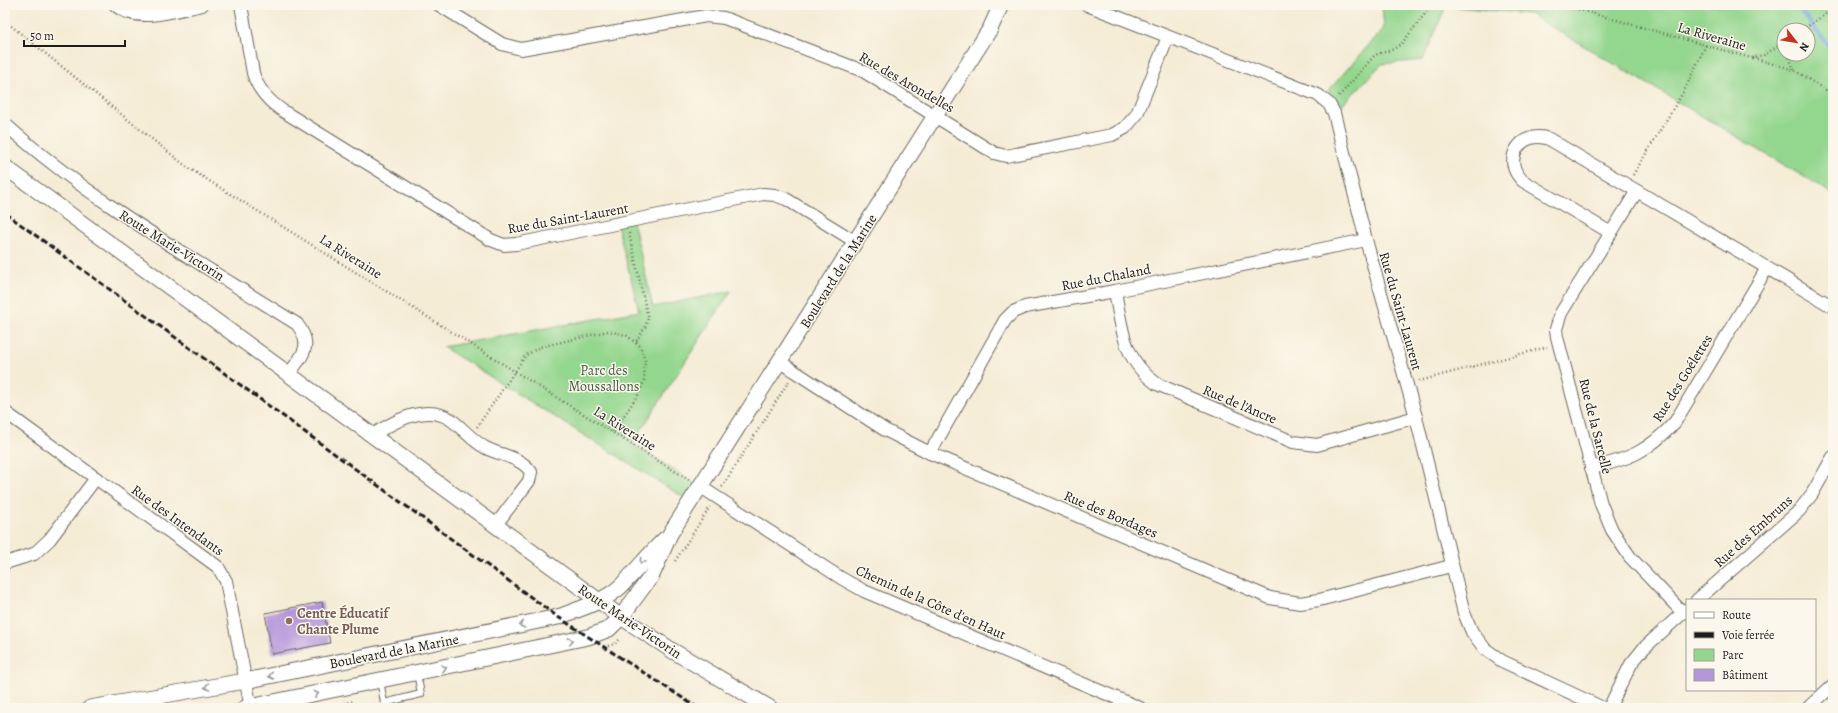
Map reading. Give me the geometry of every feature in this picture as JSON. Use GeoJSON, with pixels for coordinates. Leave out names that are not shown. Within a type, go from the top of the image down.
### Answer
{"type":"FeatureCollection","features":[{"type":"Feature","properties":{"kind":"street"},"geometry":{"type":"LineString","coordinates":[[115,5],[122,11],[147,16],[202,5]]}},
{"type":"Feature","properties":{"kind":"street","name":"Rue du Saint-Laurent"},"geometry":{"type":"LineString","coordinates":[[241,5],[253,73],[256,82],[265,97],[283,111],[491,240],[504,245],[516,244],[763,194],[775,195],[786,199],[856,242]]}},
{"type":"Feature","properties":{"kind":"street","name":"Rue des Arondelles"},"geometry":{"type":"LineString","coordinates":[[439,5],[502,44],[521,49],[706,16],[724,18],[863,71],[994,153],[1006,156],[1112,135],[1125,128],[1137,114],[1168,37]]}},
{"type":"Feature","properties":{"kind":"street","name":"Boulevard de la Marine"},"geometry":{"type":"LineString","coordinates":[[249,708],[588,637],[609,629],[621,617],[652,575],[670,534],[936,116],[990,29],[1001,5]]}},
{"type":"Feature","properties":{"kind":"street"},"geometry":{"type":"LineString","coordinates":[[1087,5],[1318,95],[1329,104]]}},
{"type":"Feature","properties":{"kind":"street","name":"Rue du Saint-Laurent"},"geometry":{"type":"LineString","coordinates":[[1329,104],[1334,113],[1366,240],[1416,417],[1464,613],[1472,632],[1485,649],[1502,661],[1603,708]]}},
{"type":"Feature","properties":{"kind":"street","name":"Route Marie-Victorin"},"geometry":{"type":"LineString","coordinates":[[5,124],[71,178],[115,210],[297,324],[304,333],[306,341],[305,353],[288,375]]}},
{"type":"Feature","properties":{"kind":"street"},"geometry":{"type":"LineString","coordinates":[[1611,233],[1523,182],[1513,169],[1512,160],[1514,153],[1525,141],[1540,136],[1549,139],[1833,307]]}},
{"type":"Feature","properties":{"kind":"street","name":"Route Marie-Victorin"},"geometry":{"type":"LineString","coordinates":[[5,167],[371,436],[621,617],[673,651],[770,708]]}},
{"type":"Feature","properties":{"kind":"street","name":"Rue de la Sarcelle"},"geometry":{"type":"LineString","coordinates":[[1632,188],[1611,233],[1562,313],[1556,329],[1601,504],[1612,530],[1630,557],[1685,611]]}},
{"type":"Feature","properties":{"kind":"street","name":"Rue du Chaland"},"geometry":{"type":"LineString","coordinates":[[930,453],[1005,320],[1013,312],[1025,307],[1115,291],[1366,240]]}},
{"type":"Feature","properties":{"kind":"street","name":"Rue des Goélettes"},"geometry":{"type":"LineString","coordinates":[[1591,468],[1619,461],[1642,451],[1660,438],[1675,422],[1767,268]]}},
{"type":"Feature","properties":{"kind":"street","name":"Rue de l'Ancre"},"geometry":{"type":"LineString","coordinates":[[1115,291],[1126,347],[1133,362],[1144,375],[1157,384],[1293,442],[1317,445],[1416,417]]}},
{"type":"Feature","properties":{"kind":"street","name":"Rue des Bordages"},"geometry":{"type":"LineString","coordinates":[[780,362],[885,430],[930,453],[1270,598],[1300,603],[1319,600],[1452,566]]}},
{"type":"Feature","properties":{"kind":"street","name":"Rue des Intendants"},"geometry":{"type":"LineString","coordinates":[[5,412],[218,567],[226,581],[249,708]]}},
{"type":"Feature","properties":{"kind":"street"},"geometry":{"type":"LineString","coordinates":[[371,436],[393,422],[423,413],[436,412],[450,419],[486,448],[526,465],[531,472],[529,482],[495,526]]}},
{"type":"Feature","properties":{"kind":"street","name":"Rue des Embruns"},"geometry":{"type":"LineString","coordinates":[[1698,599],[1799,511],[1812,494],[1833,457]]}},
{"type":"Feature","properties":{"kind":"street"},"geometry":{"type":"LineString","coordinates":[[5,563],[34,554],[50,539],[96,478]]}},
{"type":"Feature","properties":{"kind":"street","name":"Chemin de la Côte d'en Haut"},"geometry":{"type":"LineString","coordinates":[[701,487],[841,578],[864,590],[1140,708]]}},
{"type":"Feature","properties":{"kind":"street","name":"Boulevard de la Marine"},"geometry":{"type":"LineString","coordinates":[[90,708],[245,681],[558,617],[599,601],[620,587],[645,558],[670,534]]}},
{"type":"Feature","properties":{"kind":"street"},"geometry":{"type":"LineString","coordinates":[[1609,708],[1631,664],[1644,648],[1685,611]]}},
{"type":"Feature","properties":{"kind":"street"},"geometry":{"type":"LineString","coordinates":[[376,655],[380,680]]}},
{"type":"Feature","properties":{"kind":"street"},"geometry":{"type":"LineString","coordinates":[[1808,708],[1833,685]]}},
{"type":"Feature","properties":{"kind":"lane"},"geometry":{"type":"LineString","coordinates":[[380,680],[384,703],[421,694],[417,673]]}},
{"type":"Feature","properties":{"kind":"path"},"geometry":{"type":"LineString","coordinates":[[1329,104],[1342,93],[1375,55],[1394,49],[1402,43],[1432,5]]}},
{"type":"Feature","properties":{"kind":"path","name":"La Riveraine"},"geometry":{"type":"LineString","coordinates":[[1563,5],[1751,58],[1764,55],[1776,47]]}},
{"type":"Feature","properties":{"kind":"path"},"geometry":{"type":"LineString","coordinates":[[1814,22],[1833,9]]}},
{"type":"Feature","properties":{"kind":"path","name":"La Riveraine"},"geometry":{"type":"LineString","coordinates":[[5,21],[187,167],[701,487]]}},
{"type":"Feature","properties":{"kind":"path"},"geometry":{"type":"LineString","coordinates":[[1632,188],[1684,91],[1706,45]]}},
{"type":"Feature","properties":{"kind":"path"},"geometry":{"type":"LineString","coordinates":[[1751,58],[1794,70],[1833,95]]}},
{"type":"Feature","properties":{"kind":"path"},"geometry":{"type":"LineString","coordinates":[[1791,62],[1794,70]]}},
{"type":"Feature","properties":{"kind":"path"},"geometry":{"type":"LineString","coordinates":[[626,222],[648,318],[645,327],[636,342]]}},
{"type":"Feature","properties":{"kind":"path"},"geometry":{"type":"LineString","coordinates":[[471,436],[526,355],[540,347],[608,332],[626,335],[636,342],[640,346],[645,360],[644,381],[638,395],[613,432]]}},
{"type":"Feature","properties":{"kind":"path"},"geometry":{"type":"LineString","coordinates":[[1406,384],[1559,344]]}},
{"type":"Feature","properties":{"kind":"path"},"geometry":{"type":"LineString","coordinates":[[716,497],[794,372]]}},
{"type":"Feature","properties":{"kind":"green space"},"geometry":{"type":"Polygon","coordinates":[[[1382,5],[1833,5],[1833,194],[1530,14],[1446,6],[1423,60],[1382,64],[1342,105],[1328,91],[1384,28],[1382,5]]]}},
{"type":"Feature","properties":{"kind":"green space","name":"Parc des Moussallons"},"geometry":{"type":"Polygon","coordinates":[[[633,221],[653,307],[731,291],[632,444],[701,487],[691,502],[443,347],[639,311],[617,224],[633,221]]]}},
{"type":"Feature","properties":{"kind":"building"},"geometry":{"type":"Polygon","coordinates":[[[322,602],[330,643],[272,654],[265,613],[322,602]]]}},
{"type":"Feature","properties":{"kind":"waterway"},"geometry":{"type":"LineString","coordinates":[[1796,5],[1833,51]]}},
{"type":"Feature","properties":{"kind":"railway"},"geometry":{"type":"LineString","coordinates":[[5,213],[558,617],[698,708]]}},
{"type":"Feature","properties":{"kind":"place","name":"Centre Éducatif Chante Plume"},"geometry":{"type":"Point","coordinates":[289,621]}}]}
